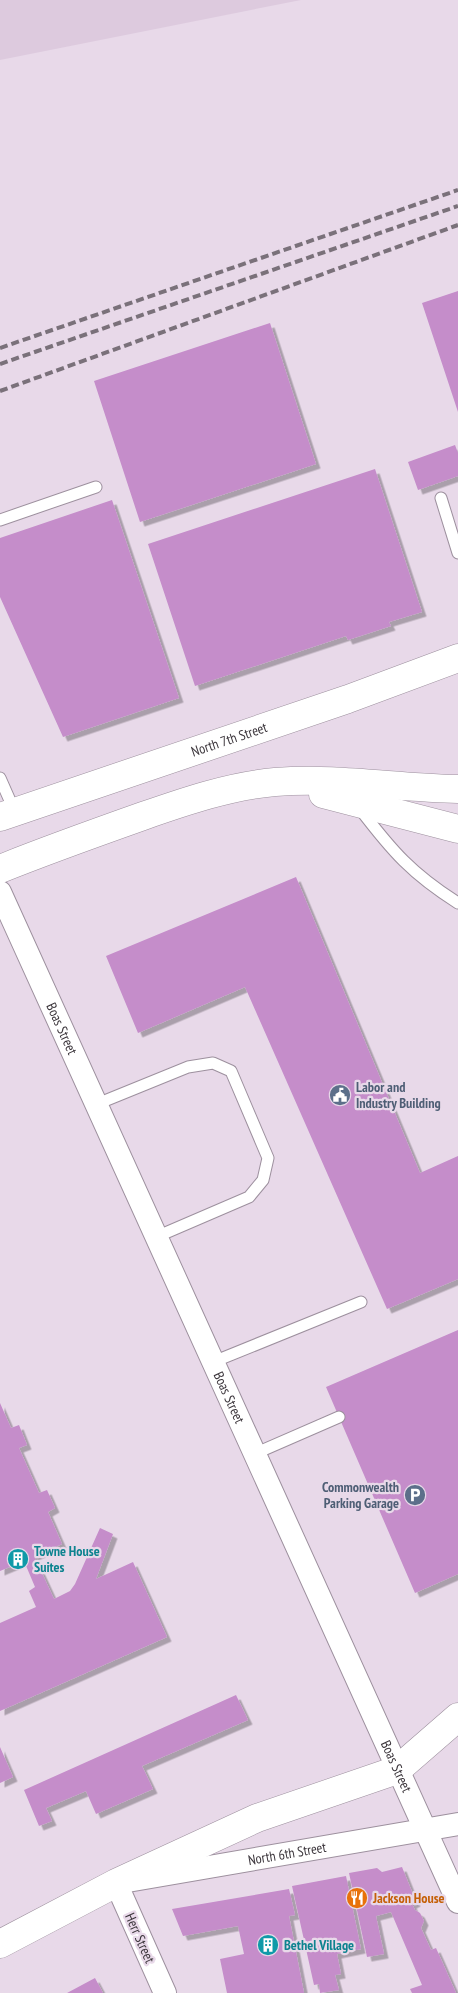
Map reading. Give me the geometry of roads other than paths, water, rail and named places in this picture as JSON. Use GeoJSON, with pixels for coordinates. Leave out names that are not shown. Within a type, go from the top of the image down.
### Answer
{"type":"FeatureCollection","features":[{"type":"Feature","properties":{"kind":"main road","name":"North 7th Street"},"geometry":{"type":"LineString","coordinates":[[8,814],[348,699],[458,658]]}},
{"type":"Feature","properties":{"kind":"main road"},"geometry":{"type":"LineString","coordinates":[[0,868],[194,799],[234,788],[275,782],[318,781],[458,789]]}},
{"type":"Feature","properties":{"kind":"main road"},"geometry":{"type":"LineString","coordinates":[[234,788],[283,788],[327,794],[458,829]]}},
{"type":"Feature","properties":{"kind":"main road"},"geometry":{"type":"LineString","coordinates":[[397,1770],[458,1717]]}},
{"type":"Feature","properties":{"kind":"main road","name":"North 6th Street"},"geometry":{"type":"LineString","coordinates":[[0,1944],[116,1883],[257,1818],[397,1770]]}},
{"type":"Feature","properties":{"kind":"street","name":"Boas Street"},"geometry":{"type":"LineString","coordinates":[[0,892],[458,1902]]}},
{"type":"Feature","properties":{"kind":"street","name":"North 6th Street"},"geometry":{"type":"LineString","coordinates":[[116,1883],[458,1824]]}},
{"type":"Feature","properties":{"kind":"street","name":"Herr Street"},"geometry":{"type":"LineString","coordinates":[[116,1883],[165,1993]]}},
{"type":"Feature","properties":{"kind":"lane"},"geometry":{"type":"LineString","coordinates":[[0,520],[96,487]]}},
{"type":"Feature","properties":{"kind":"lane"},"geometry":{"type":"LineString","coordinates":[[441,498],[458,553]]}},
{"type":"Feature","properties":{"kind":"lane"},"geometry":{"type":"LineString","coordinates":[[0,778],[8,814]]}},
{"type":"Feature","properties":{"kind":"lane"},"geometry":{"type":"LineString","coordinates":[[354,801],[394,853],[415,873],[458,903]]}},
{"type":"Feature","properties":{"kind":"lane"},"geometry":{"type":"LineString","coordinates":[[97,1104],[188,1067],[213,1063],[231,1071],[268,1158],[263,1180],[249,1197],[156,1237]]}},
{"type":"Feature","properties":{"kind":"lane"},"geometry":{"type":"LineString","coordinates":[[213,1362],[361,1302]]}},
{"type":"Feature","properties":{"kind":"lane"},"geometry":{"type":"LineString","coordinates":[[254,1454],[339,1417]]}},
{"type":"Feature","properties":{"kind":"railway"},"geometry":{"type":"LineString","coordinates":[[0,348],[458,190]]}},
{"type":"Feature","properties":{"kind":"railway"},"geometry":{"type":"LineString","coordinates":[[0,364],[458,206]]}},
{"type":"Feature","properties":{"kind":"railway"},"geometry":{"type":"LineString","coordinates":[[0,391],[458,225]]}},
{"type":"Feature","properties":{"kind":"place","name":"Labor and Industry Building"},"geometry":{"type":"Point","coordinates":[340,1095]}},
{"type":"Feature","properties":{"kind":"place","name":"Commonwealth Parking Garage"},"geometry":{"type":"Point","coordinates":[415,1495]}},
{"type":"Feature","properties":{"kind":"place","name":"Towne House Suites"},"geometry":{"type":"Point","coordinates":[18,1559]}},
{"type":"Feature","properties":{"kind":"place","name":"Jackson House"},"geometry":{"type":"Point","coordinates":[357,1898]}},
{"type":"Feature","properties":{"kind":"place","name":"Bethel Village"},"geometry":{"type":"Point","coordinates":[268,1945]}}]}
